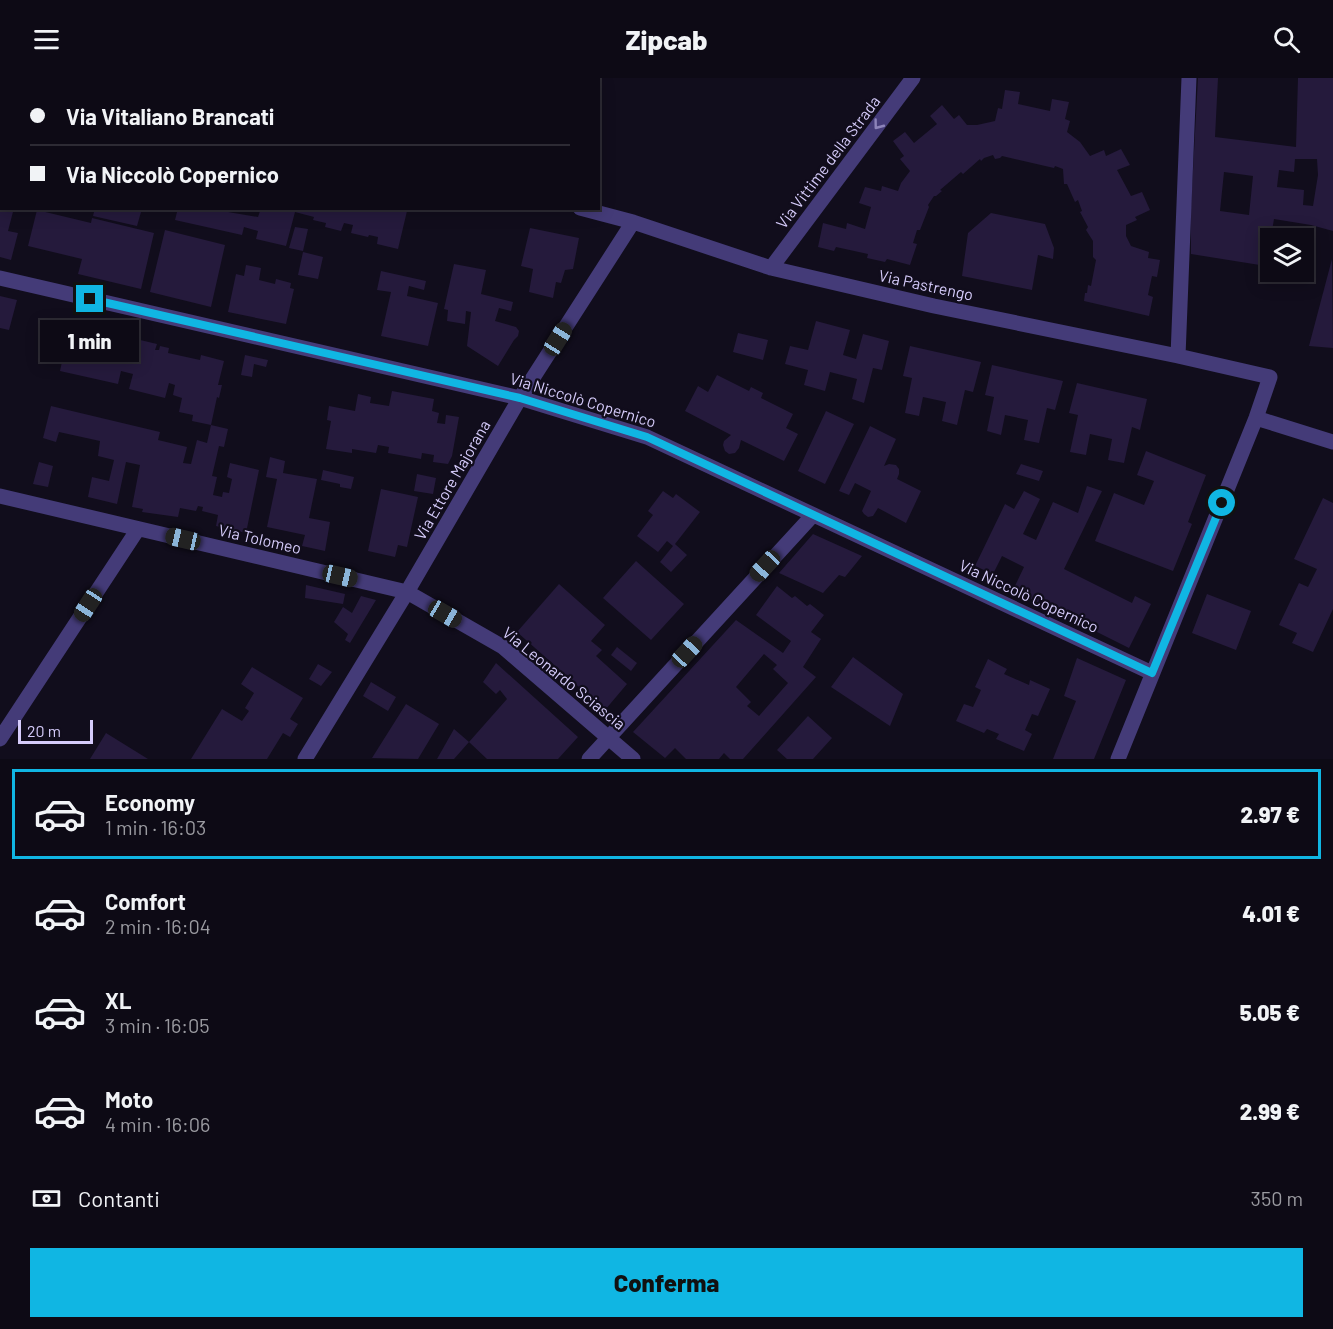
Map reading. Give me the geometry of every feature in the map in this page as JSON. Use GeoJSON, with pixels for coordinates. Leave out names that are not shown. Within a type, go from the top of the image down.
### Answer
{"type":"FeatureCollection","features":[{"type":"Feature","properties":{"kind":"street","name":"Via Vittime della Strada"},"geometry":{"type":"LineString","coordinates":[[771,268],[914,78]]}},
{"type":"Feature","properties":{"kind":"street"},"geometry":{"type":"LineString","coordinates":[[1178,356],[1189,78]]}},
{"type":"Feature","properties":{"kind":"street","name":"Via Pastrengo"},"geometry":{"type":"LineString","coordinates":[[588,210],[633,222],[771,268],[934,306],[1270,377],[1256,418]]}},
{"type":"Feature","properties":{"kind":"street","name":"Via Ettore Majorana"},"geometry":{"type":"LineString","coordinates":[[305,759],[407,592],[520,398],[633,222]]}},
{"type":"Feature","properties":{"kind":"street","name":"Via Niccolò Copernico"},"geometry":{"type":"LineString","coordinates":[[0,278],[520,398],[647,437],[1152,673]]}},
{"type":"Feature","properties":{"kind":"street"},"geometry":{"type":"LineString","coordinates":[[1118,759],[1256,418],[1333,442]]}},
{"type":"Feature","properties":{"kind":"street","name":"Via Tolomeo"},"geometry":{"type":"LineString","coordinates":[[0,496],[407,592]]}},
{"type":"Feature","properties":{"kind":"street"},"geometry":{"type":"LineString","coordinates":[[589,759],[813,515]]}},
{"type":"Feature","properties":{"kind":"street"},"geometry":{"type":"LineString","coordinates":[[0,739],[138,529]]}},
{"type":"Feature","properties":{"kind":"street","name":"Via Leonardo Sciascia"},"geometry":{"type":"LineString","coordinates":[[407,592],[503,647],[633,759]]}},
{"type":"Feature","properties":{"kind":"building"},"geometry":{"type":"Polygon","coordinates":[[[1198,78],[1218,78],[1215,137],[1296,147],[1298,78],[1333,78],[1333,231],[1274,219],[1272,228],[1260,228],[1260,265],[1191,254],[1191,207],[1198,78]],[[1295,159],[1294,172],[1279,170],[1277,187],[1304,190],[1303,205],[1313,206],[1318,175],[1317,159],[1295,159]],[[1224,172],[1220,211],[1249,215],[1253,176],[1224,172]]]}},
{"type":"Feature","properties":{"kind":"building"},"geometry":{"type":"Polygon","coordinates":[[[1005,90],[1020,92],[1018,104],[1050,111],[1052,99],[1069,102],[1065,119],[1070,121],[1067,132],[1080,142],[1090,156],[1104,150],[1106,156],[1121,149],[1130,165],[1117,170],[1131,196],[1142,192],[1150,210],[1135,217],[1137,220],[1126,225],[1126,236],[1131,246],[1149,252],[1148,258],[1160,260],[1157,277],[1152,276],[1148,295],[1153,297],[1149,316],[1084,301],[1088,285],[1091,286],[1096,260],[1093,257],[1093,241],[1086,230],[1088,227],[1080,212],[1082,211],[1078,200],[1075,202],[1067,184],[1064,184],[1063,169],[1055,166],[1054,168],[1002,156],[995,159],[993,155],[981,161],[980,159],[940,190],[942,191],[934,196],[928,205],[913,243],[917,244],[910,265],[887,259],[885,262],[867,258],[868,254],[836,247],[834,251],[818,247],[823,223],[846,229],[847,223],[865,229],[871,207],[859,203],[865,187],[881,191],[882,186],[898,191],[910,171],[900,159],[904,156],[893,141],[905,132],[914,143],[937,124],[930,116],[942,105],[954,119],[959,115],[967,125],[995,121],[998,108],[1002,109],[1005,90]]]}},
{"type":"Feature","properties":{"kind":"building"},"geometry":{"type":"Polygon","coordinates":[[[0,210],[13,210],[8,231],[18,233],[11,260],[0,257],[0,210]]]}},
{"type":"Feature","properties":{"kind":"building"},"geometry":{"type":"Polygon","coordinates":[[[37,210],[91,223],[92,218],[154,233],[141,289],[78,274],[82,259],[28,246],[37,210]]]}},
{"type":"Feature","properties":{"kind":"building"},"geometry":{"type":"Polygon","coordinates":[[[94,210],[141,212],[137,226],[93,216],[94,210]]]}},
{"type":"Feature","properties":{"kind":"building"},"geometry":{"type":"Polygon","coordinates":[[[178,210],[228,210],[228,212],[258,217],[260,210],[407,211],[398,249],[377,244],[378,237],[351,233],[353,225],[344,223],[341,231],[325,227],[326,223],[313,220],[314,217],[295,212],[286,246],[256,239],[258,231],[244,227],[242,235],[175,220],[178,210]]]}},
{"type":"Feature","properties":{"kind":"building"},"geometry":{"type":"Polygon","coordinates":[[[991,213],[1045,224],[1054,248],[1053,259],[1038,255],[1032,290],[962,276],[968,233],[991,213]]]}},
{"type":"Feature","properties":{"kind":"building"},"geometry":{"type":"Polygon","coordinates":[[[295,227],[308,229],[303,251],[289,248],[295,227]]]}},
{"type":"Feature","properties":{"kind":"building"},"geometry":{"type":"Polygon","coordinates":[[[530,228],[579,238],[573,269],[565,270],[561,283],[556,282],[553,298],[529,292],[533,269],[521,266],[530,228]]]}},
{"type":"Feature","properties":{"kind":"building"},"geometry":{"type":"Polygon","coordinates":[[[165,230],[225,245],[211,307],[150,292],[165,230]]]}},
{"type":"Feature","properties":{"kind":"building"},"geometry":{"type":"Polygon","coordinates":[[[303,252],[323,257],[318,279],[298,275],[303,252]]]}},
{"type":"Feature","properties":{"kind":"building"},"geometry":{"type":"Polygon","coordinates":[[[1332,259],[1333,348],[1309,346],[1332,259]]]}},
{"type":"Feature","properties":{"kind":"building"},"geometry":{"type":"Polygon","coordinates":[[[454,264],[486,270],[481,294],[513,302],[511,311],[499,308],[495,321],[516,327],[519,331],[498,366],[467,346],[471,312],[466,311],[465,324],[447,321],[448,310],[444,309],[454,264]]]}},
{"type":"Feature","properties":{"kind":"building"},"geometry":{"type":"Polygon","coordinates":[[[246,265],[261,268],[259,280],[275,284],[276,279],[291,283],[290,288],[294,289],[286,324],[228,312],[236,274],[244,276],[246,265]]]}},
{"type":"Feature","properties":{"kind":"building"},"geometry":{"type":"Polygon","coordinates":[[[381,271],[426,281],[424,290],[409,286],[407,296],[438,303],[428,346],[381,336],[391,292],[377,290],[381,271]]]}},
{"type":"Feature","properties":{"kind":"building"},"geometry":{"type":"Polygon","coordinates":[[[0,296],[17,300],[9,330],[0,328],[0,296]]]}},
{"type":"Feature","properties":{"kind":"building"},"geometry":{"type":"Polygon","coordinates":[[[816,321],[850,330],[843,355],[856,359],[863,334],[889,341],[882,370],[873,368],[864,403],[852,399],[857,379],[830,372],[825,391],[804,385],[808,370],[785,364],[790,346],[808,350],[816,321]]]}},
{"type":"Feature","properties":{"kind":"building"},"geometry":{"type":"Polygon","coordinates":[[[69,329],[135,345],[136,339],[157,344],[155,350],[159,350],[160,346],[169,348],[168,353],[200,360],[201,355],[224,361],[218,385],[222,385],[211,425],[192,421],[193,415],[179,412],[182,398],[173,395],[175,385],[169,383],[165,398],[129,389],[133,374],[121,371],[118,384],[60,371],[69,329]]]}},
{"type":"Feature","properties":{"kind":"building"},"geometry":{"type":"Polygon","coordinates":[[[738,333],[768,340],[763,360],[733,352],[738,333]]]}},
{"type":"Feature","properties":{"kind":"building"},"geometry":{"type":"Polygon","coordinates":[[[910,346],[981,362],[973,392],[965,390],[957,425],[942,421],[946,402],[923,397],[919,416],[905,413],[912,378],[903,376],[910,346]]]}},
{"type":"Feature","properties":{"kind":"building"},"geometry":{"type":"Polygon","coordinates":[[[245,355],[268,360],[266,367],[254,364],[252,377],[241,375],[245,355]]]}},
{"type":"Feature","properties":{"kind":"building"},"geometry":{"type":"Polygon","coordinates":[[[992,365],[1063,381],[1055,410],[1047,408],[1039,443],[1024,440],[1028,420],[1005,415],[1001,435],[987,431],[994,397],[985,395],[992,365]]]}},
{"type":"Feature","properties":{"kind":"building"},"geometry":{"type":"Polygon","coordinates":[[[717,375],[749,391],[751,387],[763,393],[761,398],[793,414],[786,428],[798,434],[784,461],[741,440],[735,453],[729,454],[723,445],[731,435],[685,411],[698,386],[708,392],[717,375]]]}},
{"type":"Feature","properties":{"kind":"building"},"geometry":{"type":"Polygon","coordinates":[[[1077,383],[1147,399],[1140,430],[1132,427],[1124,463],[1108,460],[1112,439],[1090,434],[1086,455],[1070,452],[1078,415],[1069,413],[1077,383]]]}},
{"type":"Feature","properties":{"kind":"building"},"geometry":{"type":"Polygon","coordinates":[[[392,391],[434,399],[432,411],[439,413],[437,423],[445,424],[446,415],[459,417],[452,456],[448,464],[433,462],[434,455],[422,453],[421,459],[388,453],[389,447],[378,445],[376,453],[352,449],[352,453],[326,449],[331,421],[327,420],[329,406],[355,411],[358,394],[371,397],[370,403],[389,406],[392,391]]]}},
{"type":"Feature","properties":{"kind":"building"},"geometry":{"type":"Polygon","coordinates":[[[51,406],[160,432],[158,440],[187,447],[183,463],[191,464],[197,440],[207,443],[211,425],[228,429],[224,447],[219,446],[212,476],[217,477],[213,495],[222,497],[223,492],[229,493],[232,479],[227,477],[230,463],[259,470],[246,533],[216,526],[218,515],[202,511],[203,507],[198,506],[196,511],[180,508],[178,517],[142,512],[143,509],[132,507],[140,465],[126,462],[117,504],[88,497],[92,477],[109,481],[114,460],[98,456],[100,441],[59,432],[56,442],[43,438],[51,406]]]}},
{"type":"Feature","properties":{"kind":"building"},"geometry":{"type":"Polygon","coordinates":[[[826,411],[854,424],[825,484],[798,471],[826,411]]]}},
{"type":"Feature","properties":{"kind":"building"},"geometry":{"type":"Polygon","coordinates":[[[870,426],[896,439],[884,466],[896,465],[899,469],[897,479],[921,491],[906,523],[878,508],[873,516],[868,517],[864,514],[862,511],[871,491],[855,483],[849,495],[839,491],[870,426]]]}},
{"type":"Feature","properties":{"kind":"building"},"geometry":{"type":"Polygon","coordinates":[[[1146,451],[1206,475],[1188,522],[1192,524],[1173,571],[1095,541],[1114,493],[1144,505],[1154,481],[1137,475],[1146,451]]]}},
{"type":"Feature","properties":{"kind":"building"},"geometry":{"type":"Polygon","coordinates":[[[270,457],[285,461],[283,473],[317,479],[309,518],[330,522],[325,551],[302,546],[305,535],[267,527],[277,479],[266,477],[270,457]]]}},
{"type":"Feature","properties":{"kind":"building"},"geometry":{"type":"Polygon","coordinates":[[[39,462],[53,466],[48,487],[33,484],[39,462]]]}},
{"type":"Feature","properties":{"kind":"building"},"geometry":{"type":"Polygon","coordinates":[[[1021,464],[1043,471],[1039,481],[1016,474],[1021,464]]]}},
{"type":"Feature","properties":{"kind":"building"},"geometry":{"type":"Polygon","coordinates":[[[323,470],[354,477],[351,489],[321,480],[323,470]]]}},
{"type":"Feature","properties":{"kind":"building"},"geometry":{"type":"Polygon","coordinates":[[[417,474],[436,478],[433,494],[414,491],[417,474]]]}},
{"type":"Feature","properties":{"kind":"building"},"geometry":{"type":"Polygon","coordinates":[[[1087,486],[1102,491],[1064,569],[1132,603],[1135,596],[1151,604],[1129,648],[1013,590],[1024,567],[1002,556],[993,574],[975,566],[1005,504],[1014,509],[1024,491],[1040,499],[1023,534],[1036,540],[1053,502],[1078,513],[1087,486]]]}},
{"type":"Feature","properties":{"kind":"building"},"geometry":{"type":"Polygon","coordinates":[[[381,489],[418,497],[407,547],[398,545],[395,557],[368,551],[381,489]]]}},
{"type":"Feature","properties":{"kind":"building"},"geometry":{"type":"Polygon","coordinates":[[[663,491],[673,498],[676,494],[700,512],[675,544],[687,555],[671,572],[660,562],[673,546],[667,541],[658,552],[637,536],[653,515],[648,511],[663,491]]]}},
{"type":"Feature","properties":{"kind":"building"},"geometry":{"type":"Polygon","coordinates":[[[1323,498],[1333,503],[1333,609],[1313,652],[1292,643],[1297,633],[1279,625],[1299,583],[1308,587],[1317,569],[1294,559],[1323,498]]]}},
{"type":"Feature","properties":{"kind":"building"},"geometry":{"type":"Polygon","coordinates":[[[813,534],[862,556],[845,577],[839,575],[823,593],[779,573],[813,534]]]}},
{"type":"Feature","properties":{"kind":"building"},"geometry":{"type":"Polygon","coordinates":[[[636,561],[684,604],[651,640],[603,598],[636,561]]]}},
{"type":"Feature","properties":{"kind":"building"},"geometry":{"type":"Polygon","coordinates":[[[559,584],[605,625],[591,641],[602,650],[596,656],[627,684],[605,710],[517,632],[559,584]]]}},
{"type":"Feature","properties":{"kind":"building"},"geometry":{"type":"Polygon","coordinates":[[[306,585],[345,594],[343,604],[305,598],[306,585]]]}},
{"type":"Feature","properties":{"kind":"building"},"geometry":{"type":"Polygon","coordinates":[[[777,586],[792,598],[795,596],[824,615],[811,632],[821,639],[803,667],[816,677],[743,759],[730,759],[724,753],[719,759],[686,759],[675,748],[665,758],[633,732],[736,620],[783,653],[791,641],[756,615],[777,586]],[[764,654],[736,687],[751,702],[747,706],[759,716],[788,683],[773,669],[777,665],[764,654]]]}},
{"type":"Feature","properties":{"kind":"building"},"geometry":{"type":"Polygon","coordinates":[[[1207,594],[1251,611],[1236,650],[1192,633],[1207,594]]]}},
{"type":"Feature","properties":{"kind":"building"},"geometry":{"type":"Polygon","coordinates":[[[361,596],[376,600],[350,643],[345,640],[348,634],[334,622],[343,607],[352,613],[361,596]]]}},
{"type":"Feature","properties":{"kind":"building"},"geometry":{"type":"Polygon","coordinates":[[[617,647],[637,663],[631,671],[611,655],[617,647]]]}},
{"type":"Feature","properties":{"kind":"building"},"geometry":{"type":"Polygon","coordinates":[[[853,657],[903,694],[890,726],[831,687],[853,657]]]}},
{"type":"Feature","properties":{"kind":"building"},"geometry":{"type":"Polygon","coordinates":[[[1077,658],[1126,680],[1094,759],[1053,759],[1076,701],[1064,696],[1077,658]]]}},
{"type":"Feature","properties":{"kind":"building"},"geometry":{"type":"Polygon","coordinates":[[[988,659],[1007,669],[1004,674],[1029,685],[1030,680],[1050,689],[1038,716],[1032,714],[1025,730],[1032,734],[1024,751],[996,739],[999,734],[987,729],[984,733],[956,721],[964,704],[973,707],[981,690],[975,687],[988,659]]]}},
{"type":"Feature","properties":{"kind":"building"},"geometry":{"type":"Polygon","coordinates":[[[496,663],[578,737],[558,759],[487,759],[469,742],[507,699],[500,690],[496,694],[483,682],[496,663]]]}},
{"type":"Feature","properties":{"kind":"building"},"geometry":{"type":"Polygon","coordinates":[[[318,664],[332,672],[321,686],[309,679],[318,664]]]}},
{"type":"Feature","properties":{"kind":"building"},"geometry":{"type":"Polygon","coordinates":[[[252,667],[303,698],[290,719],[298,724],[290,737],[283,733],[267,759],[191,759],[222,709],[242,721],[249,711],[245,708],[254,693],[241,684],[252,667]]]}},
{"type":"Feature","properties":{"kind":"building"},"geometry":{"type":"Polygon","coordinates":[[[371,682],[396,697],[388,711],[363,696],[371,682]]]}},
{"type":"Feature","properties":{"kind":"building"},"geometry":{"type":"Polygon","coordinates":[[[406,704],[439,724],[418,759],[372,758],[406,704]]]}},
{"type":"Feature","properties":{"kind":"building"},"geometry":{"type":"Polygon","coordinates":[[[808,716],[832,738],[813,759],[787,759],[777,750],[808,716]]]}},
{"type":"Feature","properties":{"kind":"building"},"geometry":{"type":"Polygon","coordinates":[[[454,729],[469,742],[454,759],[437,759],[454,729]]]}},
{"type":"Feature","properties":{"kind":"building"},"geometry":{"type":"Polygon","coordinates":[[[106,733],[148,759],[90,759],[106,733]]]}},
{"type":"Feature","properties":{"kind":"route"},"geometry":{"type":"LineString","coordinates":[[90,299],[520,398],[647,437],[1152,673],[1222,503]]}}]}
